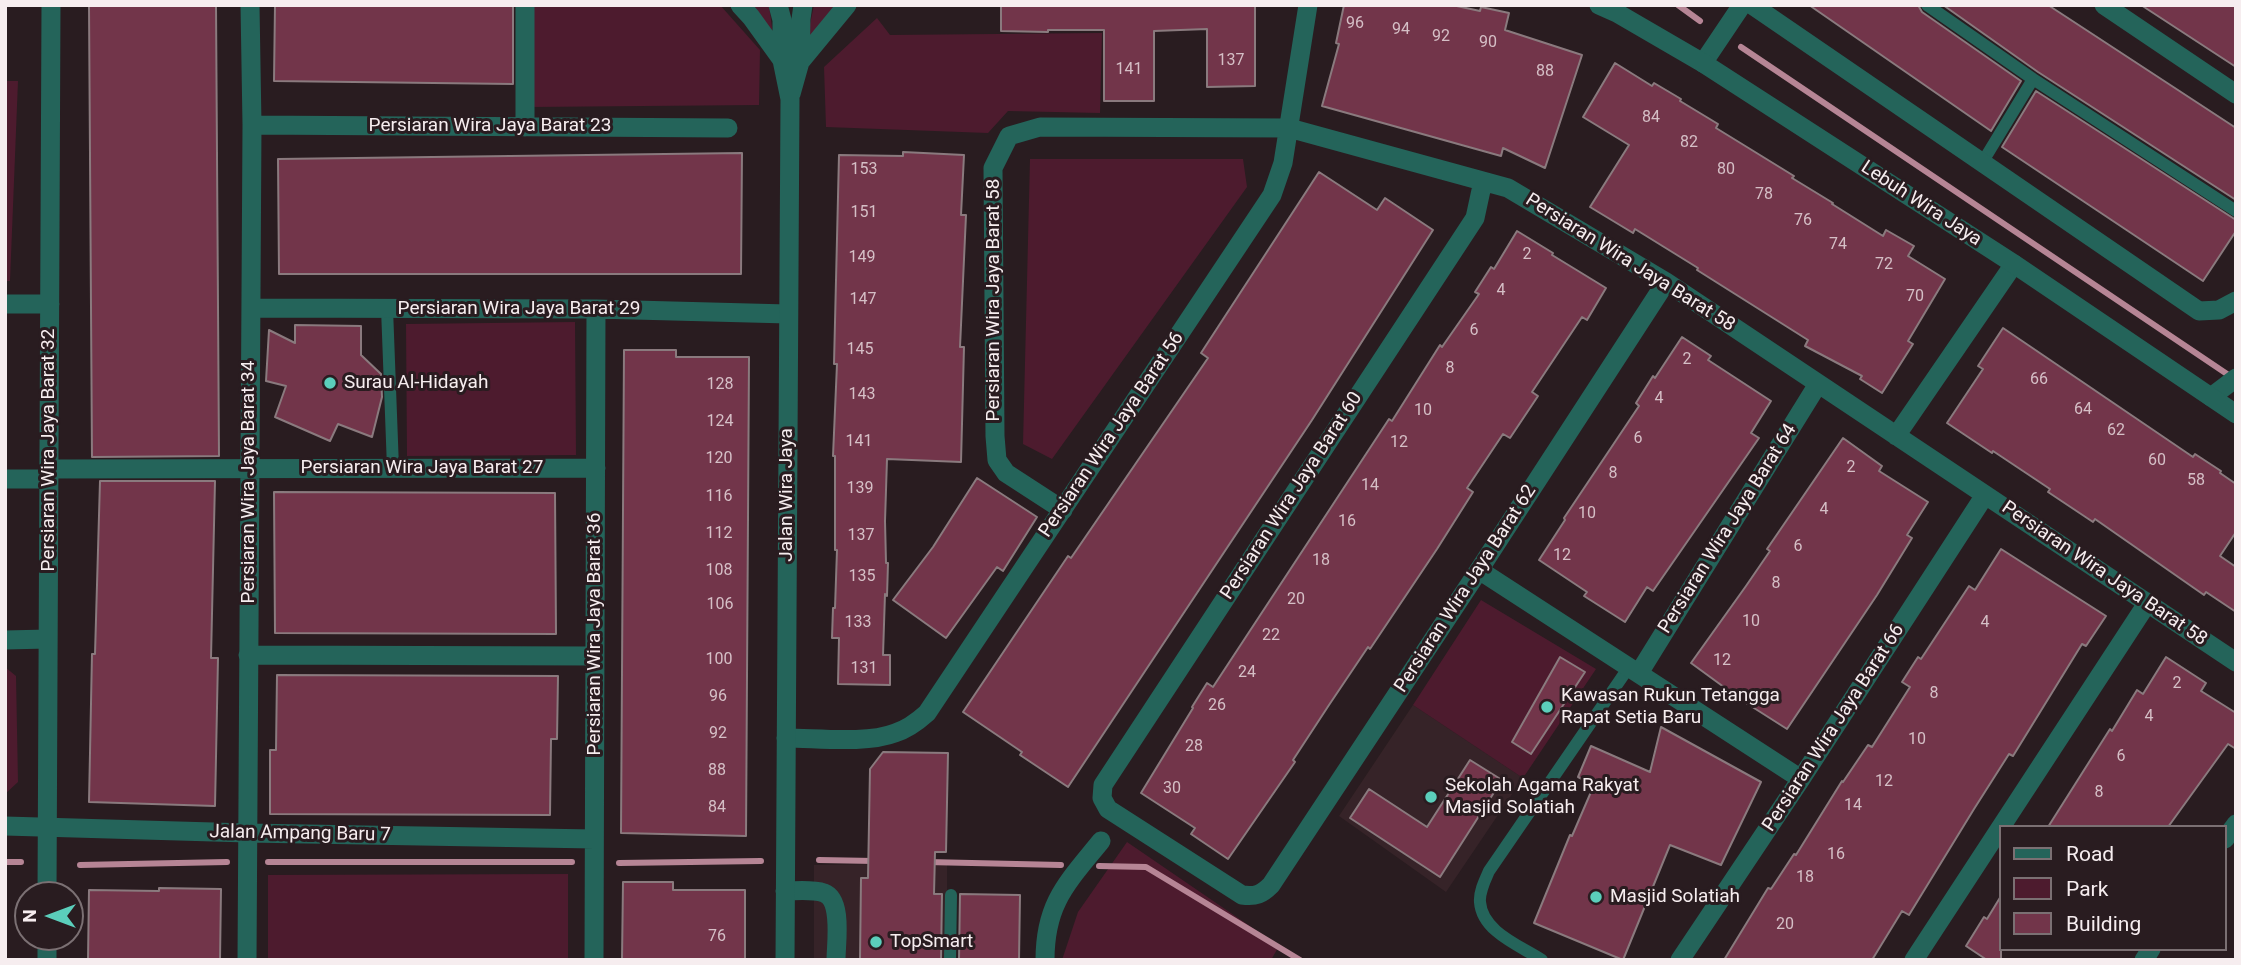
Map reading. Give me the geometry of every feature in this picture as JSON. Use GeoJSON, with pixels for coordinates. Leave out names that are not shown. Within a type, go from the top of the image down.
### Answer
{"type":"FeatureCollection","features":[{"type":"Feature","properties":{"kind":"street","name":"Persiaran Wira Jaya Barat 32"},"geometry":{"type":"LineString","coordinates":[[47,881],[51,5]]}},
{"type":"Feature","properties":{"kind":"street","name":"Persiaran Wira Jaya Barat 34"},"geometry":{"type":"LineString","coordinates":[[247,960],[252,125],[250,5]]}},
{"type":"Feature","properties":{"kind":"street"},"geometry":{"type":"LineString","coordinates":[[525,5],[525,127]]}},
{"type":"Feature","properties":{"kind":"street"},"geometry":{"type":"LineString","coordinates":[[740,5],[791,61],[846,5]]}},
{"type":"Feature","properties":{"kind":"street","name":"Jalan Wira Jaya"},"geometry":{"type":"LineString","coordinates":[[778,5],[791,61]]}},
{"type":"Feature","properties":{"kind":"street","name":"Jalan Wira Jaya"},"geometry":{"type":"LineString","coordinates":[[785,960],[790,99],[791,61],[803,5]]}},
{"type":"Feature","properties":{"kind":"street","name":"Persiaran Wira Jaya Barat 56"},"geometry":{"type":"LineString","coordinates":[[786,738],[873,737],[893,734],[912,726],[927,713],[1272,195],[1283,163],[1308,5]]}},
{"type":"Feature","properties":{"kind":"street","name":"Lebuh Wira Jaya"},"geometry":{"type":"LineString","coordinates":[[1599,5],[1703,63],[2014,264],[2236,414]]}},
{"type":"Feature","properties":{"kind":"street"},"geometry":{"type":"LineString","coordinates":[[1703,63],[1742,5]]}},
{"type":"Feature","properties":{"kind":"street"},"geometry":{"type":"LineString","coordinates":[[1752,5],[2199,312],[2219,310],[2236,301]]}},
{"type":"Feature","properties":{"kind":"street"},"geometry":{"type":"LineString","coordinates":[[2104,5],[2236,93]]}},
{"type":"Feature","properties":{"kind":"street","name":"Persiaran Wira Jaya Barat 23"},"geometry":{"type":"LineString","coordinates":[[252,125],[728,128]]}},
{"type":"Feature","properties":{"kind":"street","name":"Persiaran Wira Jaya Barat 58"},"geometry":{"type":"LineString","coordinates":[[1063,510],[1006,473],[998,460],[995,436],[993,168],[1009,136],[1040,127],[1289,128],[1508,188],[1666,282],[2236,662]]}},
{"type":"Feature","properties":{"kind":"street","name":"Persiaran Wira Jaya Barat 60"},"geometry":{"type":"LineString","coordinates":[[1262,894],[1242,895],[1108,809],[1102,798],[1103,785],[1475,218],[1483,181]]}},
{"type":"Feature","properties":{"kind":"street"},"geometry":{"type":"LineString","coordinates":[[1896,436],[2014,264]]}},
{"type":"Feature","properties":{"kind":"street","name":"Persiaran Wira Jaya Barat 62"},"geometry":{"type":"LineString","coordinates":[[1262,894],[1271,885],[1479,570],[1666,282]]}},
{"type":"Feature","properties":{"kind":"street"},"geometry":{"type":"LineString","coordinates":[[5,304],[50,304]]}},
{"type":"Feature","properties":{"kind":"street","name":"Persiaran Wira Jaya Barat 29"},"geometry":{"type":"LineString","coordinates":[[251,308],[596,309],[788,314]]}},
{"type":"Feature","properties":{"kind":"street","name":"Persiaran Wira Jaya Barat 36"},"geometry":{"type":"LineString","coordinates":[[594,960],[596,309]]}},
{"type":"Feature","properties":{"kind":"street"},"geometry":{"type":"LineString","coordinates":[[2211,397],[2236,378]]}},
{"type":"Feature","properties":{"kind":"street","name":"Persiaran Wira Jaya Barat 64"},"geometry":{"type":"LineString","coordinates":[[1634,670],[1818,384]]}},
{"type":"Feature","properties":{"kind":"street","name":"Persiaran Wira Jaya Barat 27"},"geometry":{"type":"LineString","coordinates":[[5,479],[49,474],[249,468],[596,468]]}},
{"type":"Feature","properties":{"kind":"street","name":"Persiaran Wira Jaya Barat 66"},"geometry":{"type":"LineString","coordinates":[[1680,960],[1985,495]]}},
{"type":"Feature","properties":{"kind":"street"},"geometry":{"type":"LineString","coordinates":[[1479,570],[1801,779]]}},
{"type":"Feature","properties":{"kind":"street"},"geometry":{"type":"LineString","coordinates":[[2002,825],[2148,602]]}},
{"type":"Feature","properties":{"kind":"street"},"geometry":{"type":"LineString","coordinates":[[5,640],[48,639]]}},
{"type":"Feature","properties":{"kind":"street"},"geometry":{"type":"LineString","coordinates":[[248,655],[595,656]]}},
{"type":"Feature","properties":{"kind":"street","name":"Jalan Ampang Baru 7"},"geometry":{"type":"LineString","coordinates":[[5,826],[594,839]]}},
{"type":"Feature","properties":{"kind":"street"},"geometry":{"type":"LineString","coordinates":[[1914,960],[2000,828]]}},
{"type":"Feature","properties":{"kind":"street"},"geometry":{"type":"LineString","coordinates":[[1045,960],[1045,935],[1051,911],[1063,888],[1101,841]]}},
{"type":"Feature","properties":{"kind":"street"},"geometry":{"type":"LineString","coordinates":[[785,891],[821,892],[830,896],[837,913],[836,960]]}},
{"type":"Feature","properties":{"kind":"lane"},"geometry":{"type":"LineString","coordinates":[[1927,5],[2034,79],[2236,211]]}},
{"type":"Feature","properties":{"kind":"lane"},"geometry":{"type":"LineString","coordinates":[[1982,163],[2034,79]]}},
{"type":"Feature","properties":{"kind":"lane"},"geometry":{"type":"LineString","coordinates":[[387,308],[393,468]]}},
{"type":"Feature","properties":{"kind":"lane"},"geometry":{"type":"LineString","coordinates":[[1542,960],[1493,929],[1485,919],[1480,903],[1482,887],[1489,871],[1634,670]]}},
{"type":"Feature","properties":{"kind":"lane"},"geometry":{"type":"LineString","coordinates":[[950,960],[951,895]]}},
{"type":"Feature","properties":{"kind":"shaded area","name":"Sekolah Agama Rakyat Masjid Solatiah"},"geometry":{"type":"Polygon","coordinates":[[[1413,705],[1523,778],[1446,892],[1339,816],[1413,705]]]}},
{"type":"Feature","properties":{"kind":"shaded area"},"geometry":{"type":"Polygon","coordinates":[[[947,863],[947,960],[814,960],[814,865],[947,863]]]}},
{"type":"Feature","properties":{"kind":"green space"},"geometry":{"type":"Polygon","coordinates":[[[530,5],[720,5],[760,50],[759,105],[530,107],[530,5]]]}},
{"type":"Feature","properties":{"kind":"green space"},"geometry":{"type":"Polygon","coordinates":[[[746,5],[769,5],[773,35],[746,5]]]}},
{"type":"Feature","properties":{"kind":"green space"},"geometry":{"type":"Polygon","coordinates":[[[814,5],[842,5],[806,43],[814,5]]]}},
{"type":"Feature","properties":{"kind":"green space"},"geometry":{"type":"Polygon","coordinates":[[[877,18],[890,35],[1102,33],[1100,113],[1008,111],[988,133],[826,127],[824,67],[877,18]]]}},
{"type":"Feature","properties":{"kind":"green space"},"geometry":{"type":"Polygon","coordinates":[[[5,81],[18,81],[10,281],[5,281],[5,81]]]}},
{"type":"Feature","properties":{"kind":"green space"},"geometry":{"type":"Polygon","coordinates":[[[1030,159],[1243,159],[1247,187],[1052,459],[1023,444],[1030,159]]]}},
{"type":"Feature","properties":{"kind":"green space"},"geometry":{"type":"Polygon","coordinates":[[[575,322],[576,455],[407,456],[406,324],[575,322]]]}},
{"type":"Feature","properties":{"kind":"green space"},"geometry":{"type":"Polygon","coordinates":[[[1481,600],[1596,669],[1523,778],[1413,705],[1481,600]]]}},
{"type":"Feature","properties":{"kind":"green space"},"geometry":{"type":"Polygon","coordinates":[[[5,667],[16,676],[18,782],[5,794],[5,667]]]}},
{"type":"Feature","properties":{"kind":"green space"},"geometry":{"type":"Polygon","coordinates":[[[1127,842],[1279,946],[1271,960],[1062,960],[1078,912],[1127,842]]]}},
{"type":"Feature","properties":{"kind":"green space"},"geometry":{"type":"Polygon","coordinates":[[[568,874],[568,960],[268,960],[268,875],[568,874]]]}},
{"type":"Feature","properties":{"kind":"building"},"geometry":{"type":"Polygon","coordinates":[[[89,5],[216,5],[219,456],[92,457],[89,5]]]}},
{"type":"Feature","properties":{"kind":"building"},"geometry":{"type":"Polygon","coordinates":[[[275,5],[513,5],[513,84],[274,81],[275,5]]]}},
{"type":"Feature","properties":{"kind":"building"},"geometry":{"type":"Polygon","coordinates":[[[1001,5],[1255,5],[1255,86],[1207,87],[1207,29],[1154,31],[1154,101],[1104,101],[1104,30],[1001,31],[1001,5]]]}},
{"type":"Feature","properties":{"kind":"building"},"geometry":{"type":"Polygon","coordinates":[[[1344,5],[1452,5],[1480,11],[1481,7],[1509,13],[1505,30],[1582,55],[1545,168],[1503,148],[1501,156],[1322,106],[1339,44],[1336,43],[1344,5]]]}},
{"type":"Feature","properties":{"kind":"building"},"geometry":{"type":"Polygon","coordinates":[[[1809,5],[1918,5],[1922,12],[2021,81],[1991,131],[1809,5]]]}},
{"type":"Feature","properties":{"kind":"building"},"geometry":{"type":"Polygon","coordinates":[[[1943,5],[2048,5],[2236,128],[2236,200],[2038,72],[1943,5]]]}},
{"type":"Feature","properties":{"kind":"building"},"geometry":{"type":"Polygon","coordinates":[[[2141,5],[2236,5],[2236,67],[2141,5]]]}},
{"type":"Feature","properties":{"kind":"building"},"geometry":{"type":"Polygon","coordinates":[[[1615,63],[1652,86],[1654,83],[1681,99],[1680,101],[1718,124],[1716,128],[1883,236],[1886,230],[1914,246],[1908,256],[1945,279],[1908,341],[1913,344],[1882,393],[1860,379],[1862,376],[1805,346],[1808,340],[1697,270],[1698,268],[1635,229],[1633,233],[1590,207],[1629,145],[1583,117],[1615,63]]]}},
{"type":"Feature","properties":{"kind":"building"},"geometry":{"type":"Polygon","coordinates":[[[2036,91],[2236,220],[2236,231],[2203,281],[2002,147],[2036,91]]]}},
{"type":"Feature","properties":{"kind":"building"},"geometry":{"type":"Polygon","coordinates":[[[903,152],[964,155],[961,215],[966,215],[960,347],[964,347],[961,462],[887,459],[885,521],[888,563],[883,655],[890,655],[890,685],[838,684],[839,638],[832,638],[837,550],[833,456],[837,364],[834,364],[839,155],[903,156],[903,152]]]}},
{"type":"Feature","properties":{"kind":"building"},"geometry":{"type":"Polygon","coordinates":[[[742,153],[741,274],[279,274],[278,159],[742,153]]]}},
{"type":"Feature","properties":{"kind":"building"},"geometry":{"type":"Polygon","coordinates":[[[1319,172],[1377,210],[1385,198],[1433,230],[1312,420],[1068,787],[963,712],[1068,556],[1071,558],[1208,358],[1201,353],[1319,172]]]}},
{"type":"Feature","properties":{"kind":"building"},"geometry":{"type":"Polygon","coordinates":[[[1517,231],[1606,288],[1587,320],[1582,317],[1532,392],[1538,396],[1510,438],[1503,434],[1467,488],[1473,492],[1437,549],[1370,649],[1368,647],[1293,760],[1295,762],[1228,859],[1191,834],[1195,828],[1141,793],[1207,683],[1213,687],[1389,419],[1392,421],[1440,345],[1442,347],[1479,294],[1475,292],[1491,267],[1494,269],[1517,231]]]}},
{"type":"Feature","properties":{"kind":"building","name":"Surau Al-Hidayah"},"geometry":{"type":"Polygon","coordinates":[[[295,325],[361,326],[361,355],[381,374],[382,397],[372,437],[338,424],[330,441],[275,417],[286,386],[266,381],[269,330],[295,343],[295,325]]]}},
{"type":"Feature","properties":{"kind":"building"},"geometry":{"type":"Polygon","coordinates":[[[2003,328],[2193,457],[2195,454],[2221,471],[2220,473],[2236,484],[2236,532],[2220,556],[2236,567],[2236,612],[2206,592],[2204,595],[2095,519],[2093,522],[2048,492],[2050,489],[1947,423],[1983,369],[1978,366],[2003,328]]]}},
{"type":"Feature","properties":{"kind":"building"},"geometry":{"type":"Polygon","coordinates":[[[1682,337],[1711,356],[1708,360],[1771,401],[1751,433],[1759,438],[1653,591],[1647,587],[1625,622],[1584,596],[1587,592],[1539,560],[1639,406],[1636,403],[1653,376],[1655,378],[1682,337]]]}},
{"type":"Feature","properties":{"kind":"building"},"geometry":{"type":"Polygon","coordinates":[[[624,350],[676,350],[676,357],[749,357],[746,836],[621,833],[624,350]]]}},
{"type":"Feature","properties":{"kind":"building"},"geometry":{"type":"Polygon","coordinates":[[[1843,438],[1882,466],[1879,471],[1928,502],[1907,535],[1912,538],[1877,595],[1787,729],[1691,663],[1770,551],[1767,549],[1843,438]]]}},
{"type":"Feature","properties":{"kind":"building"},"geometry":{"type":"Polygon","coordinates":[[[977,478],[1037,517],[1003,571],[997,567],[946,638],[893,600],[933,547],[977,478]]]}},
{"type":"Feature","properties":{"kind":"building"},"geometry":{"type":"Polygon","coordinates":[[[100,481],[215,481],[211,658],[218,658],[215,806],[89,802],[100,481]]]}},
{"type":"Feature","properties":{"kind":"building"},"geometry":{"type":"Polygon","coordinates":[[[274,492],[555,493],[556,634],[275,633],[274,492]]]}},
{"type":"Feature","properties":{"kind":"building"},"geometry":{"type":"Polygon","coordinates":[[[2001,549],[2106,616],[2086,646],[2082,644],[2013,756],[2009,754],[1909,915],[1902,911],[1872,960],[1724,960],[1768,888],[1771,889],[1794,854],[1796,855],[1842,781],[1868,745],[1872,747],[1910,687],[1902,682],[1918,657],[1921,659],[1969,586],[1975,590],[2001,549]]]}},
{"type":"Feature","properties":{"kind":"building","name":"Kawasan Rukun Tetangga Rapat Setia Baru"},"geometry":{"type":"Polygon","coordinates":[[[1560,657],[1585,672],[1531,754],[1512,742],[1560,657]]]}},
{"type":"Feature","properties":{"kind":"building"},"geometry":{"type":"Polygon","coordinates":[[[2166,657],[2206,683],[2201,691],[2236,713],[2236,749],[2228,744],[2169,825],[2049,825],[2137,690],[2143,694],[2166,657]]]}},
{"type":"Feature","properties":{"kind":"building"},"geometry":{"type":"Polygon","coordinates":[[[277,675],[558,676],[557,739],[551,739],[550,815],[270,814],[270,750],[276,750],[277,675]]]}},
{"type":"Feature","properties":{"kind":"building"},"geometry":{"type":"Polygon","coordinates":[[[1661,727],[1761,782],[1721,865],[1670,845],[1623,960],[1534,923],[1594,785],[1578,777],[1591,746],[1650,772],[1661,727]]]}},
{"type":"Feature","properties":{"kind":"building"},"geometry":{"type":"Polygon","coordinates":[[[883,752],[948,753],[946,852],[935,852],[934,894],[942,894],[941,960],[860,960],[861,878],[868,878],[870,769],[883,752]]]}},
{"type":"Feature","properties":{"kind":"building"},"geometry":{"type":"Polygon","coordinates":[[[1470,760],[1502,780],[1440,877],[1350,818],[1369,789],[1427,827],[1470,760]]]}},
{"type":"Feature","properties":{"kind":"building"},"geometry":{"type":"Polygon","coordinates":[[[623,882],[673,882],[673,890],[745,890],[745,960],[622,960],[623,882]]]}},
{"type":"Feature","properties":{"kind":"building"},"geometry":{"type":"Polygon","coordinates":[[[159,888],[221,889],[220,960],[88,960],[89,890],[159,891],[159,888]]]}},
{"type":"Feature","properties":{"kind":"building"},"geometry":{"type":"Polygon","coordinates":[[[960,894],[1020,895],[1019,960],[959,960],[960,894]]]}},
{"type":"Feature","properties":{"kind":"building"},"geometry":{"type":"Polygon","coordinates":[[[2000,898],[2001,960],[1987,960],[1966,946],[1984,917],[1987,919],[2000,898]]]}},
{"type":"Feature","properties":{"kind":"waterway"},"geometry":{"type":"LineString","coordinates":[[1678,5],[1700,21]]}},
{"type":"Feature","properties":{"kind":"waterway"},"geometry":{"type":"LineString","coordinates":[[1741,47],[2227,374]]}},
{"type":"Feature","properties":{"kind":"waterway"},"geometry":{"type":"LineString","coordinates":[[819,860],[874,861]]}},
{"type":"Feature","properties":{"kind":"waterway"},"geometry":{"type":"LineString","coordinates":[[619,863],[761,861]]}},
{"type":"Feature","properties":{"kind":"waterway"},"geometry":{"type":"LineString","coordinates":[[5,862],[21,862]]}},
{"type":"Feature","properties":{"kind":"waterway"},"geometry":{"type":"LineString","coordinates":[[80,865],[227,862]]}},
{"type":"Feature","properties":{"kind":"waterway"},"geometry":{"type":"LineString","coordinates":[[268,862],[572,862]]}},
{"type":"Feature","properties":{"kind":"waterway"},"geometry":{"type":"LineString","coordinates":[[927,862],[1061,865]]}},
{"type":"Feature","properties":{"kind":"waterway"},"geometry":{"type":"LineString","coordinates":[[1099,866],[1146,867],[1300,960]]}},
{"type":"Feature","properties":{"kind":"place","name":"Surau Al-Hidayah"},"geometry":{"type":"Point","coordinates":[330,383]}},
{"type":"Feature","properties":{"kind":"place","name":"Kawasan Rukun Tetangga Rapat Setia Baru"},"geometry":{"type":"Point","coordinates":[1547,707]}},
{"type":"Feature","properties":{"kind":"place","name":"Sekolah Agama Rakyat Masjid Solatiah"},"geometry":{"type":"Point","coordinates":[1431,797]}},
{"type":"Feature","properties":{"kind":"place","name":"Masjid Solatiah"},"geometry":{"type":"Point","coordinates":[1596,897]}},
{"type":"Feature","properties":{"kind":"place","name":"TopSmart"},"geometry":{"type":"Point","coordinates":[876,942]}}]}
